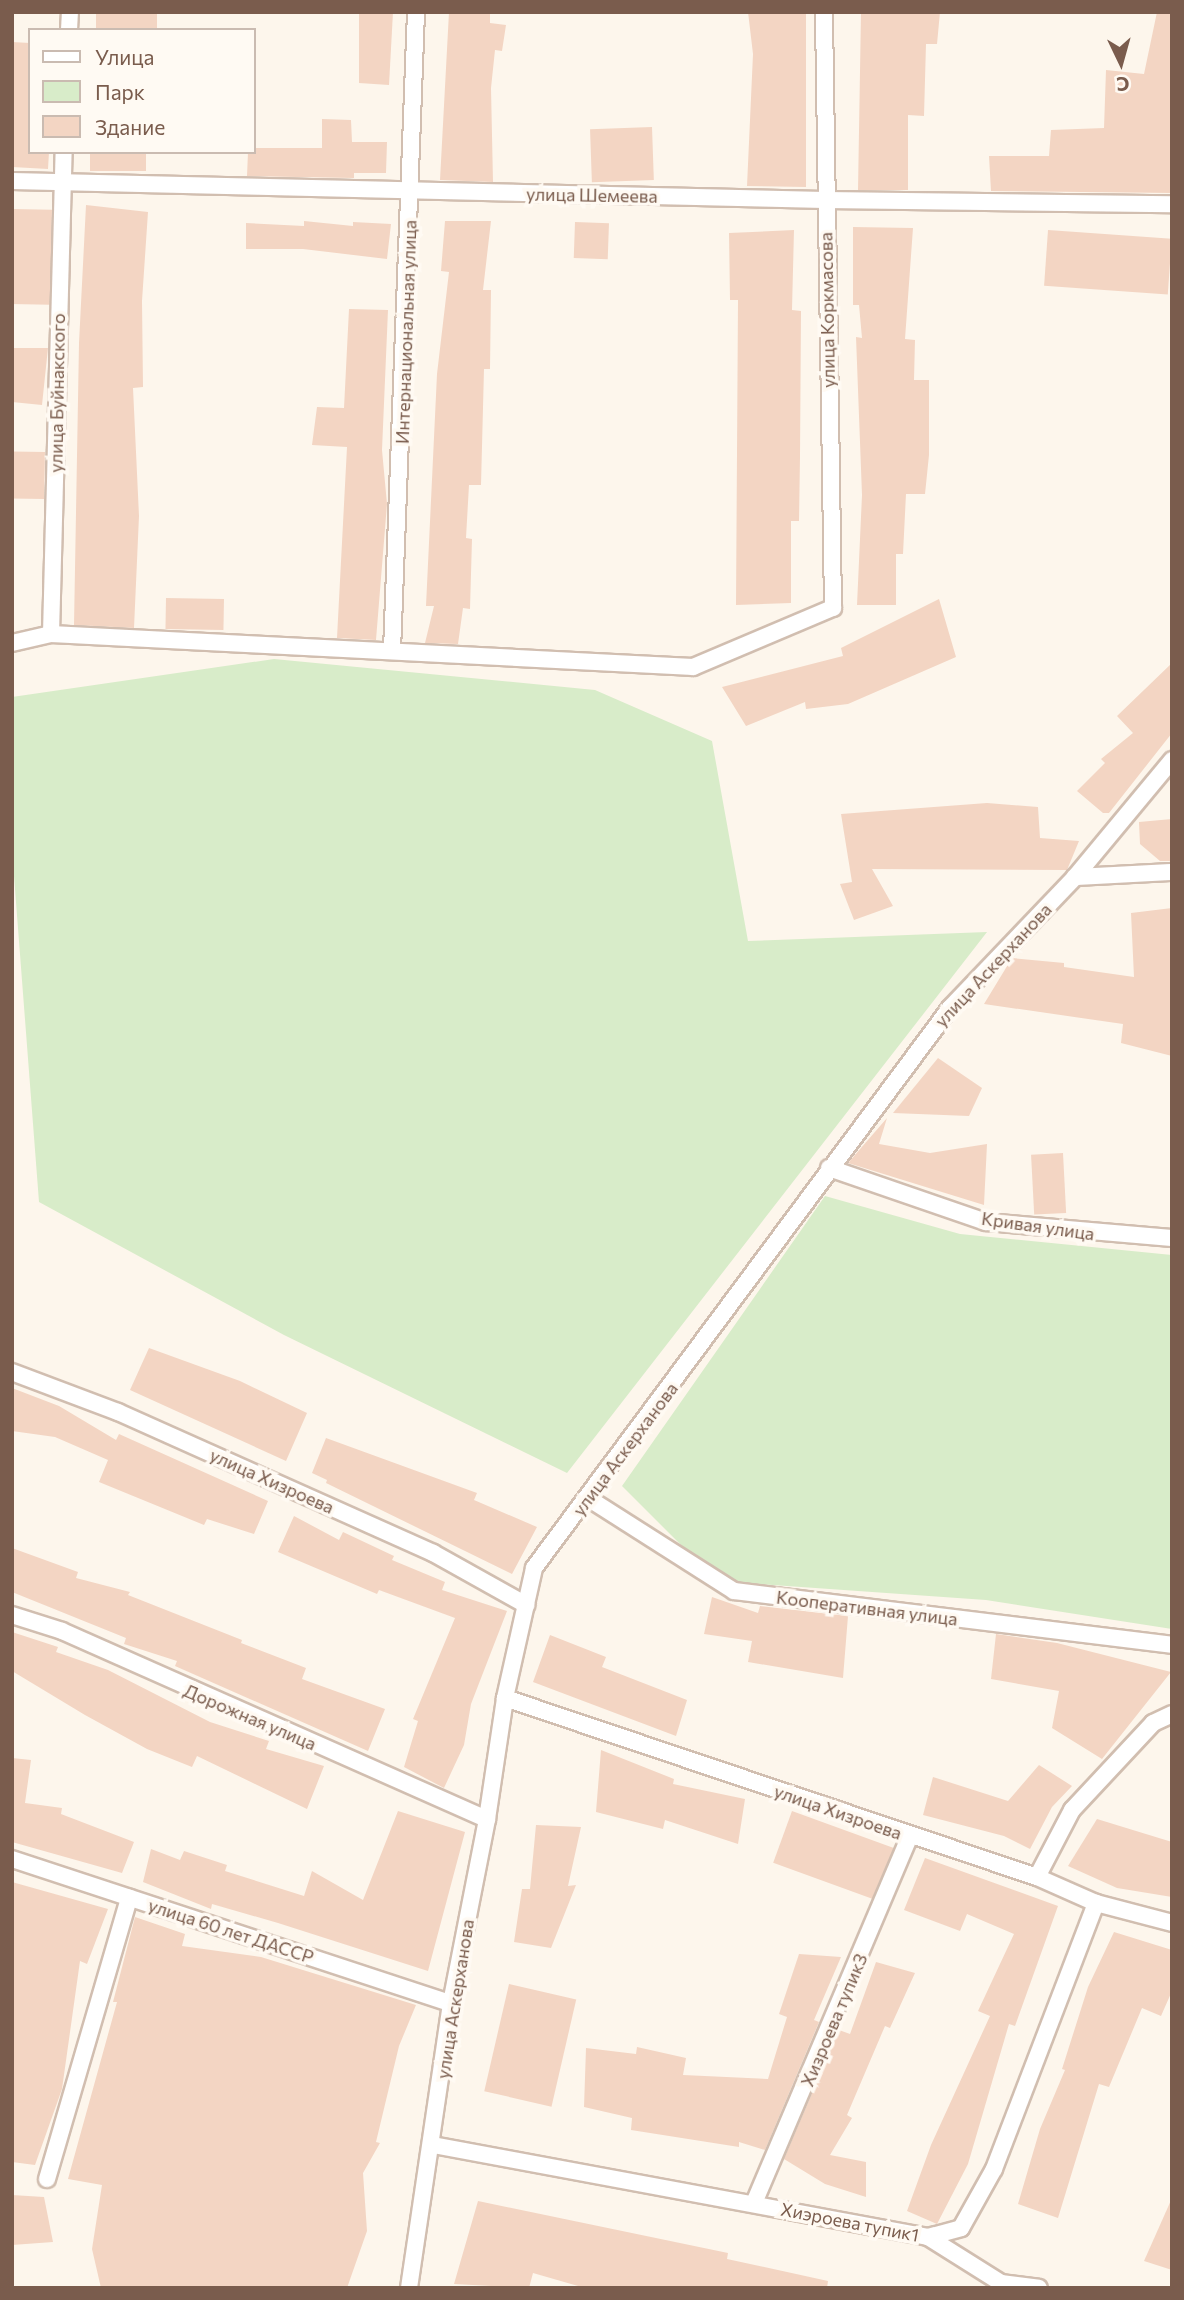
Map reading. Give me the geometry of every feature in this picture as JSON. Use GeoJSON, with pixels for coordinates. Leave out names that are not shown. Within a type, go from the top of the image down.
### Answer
{"type":"FeatureCollection","features":[{"type":"Feature","properties":{"kind":"street","name":"Интернациональная улица"},"geometry":{"type":"LineString","coordinates":[[392,651],[412,191],[416,12]]}},
{"type":"Feature","properties":{"kind":"street","name":"улица Коркмасова"},"geometry":{"type":"LineString","coordinates":[[392,651],[693,667],[833,608],[824,12]]}},
{"type":"Feature","properties":{"kind":"street","name":"улица Буйнакского"},"geometry":{"type":"LineString","coordinates":[[51,634],[64,154]]}},
{"type":"Feature","properties":{"kind":"street","name":"улица Шемеева"},"geometry":{"type":"LineString","coordinates":[[12,181],[825,201],[1172,204]]}},
{"type":"Feature","properties":{"kind":"street"},"geometry":{"type":"LineString","coordinates":[[12,643],[51,634],[392,651]]}},
{"type":"Feature","properties":{"kind":"street","name":"улица Аскерханова"},"geometry":{"type":"LineString","coordinates":[[409,2288],[433,2145],[451,2003],[487,1819],[505,1698],[534,1568],[589,1498],[829,1168],[950,1008],[1075,877],[1172,760]]}},
{"type":"Feature","properties":{"kind":"street"},"geometry":{"type":"LineString","coordinates":[[1075,877],[1172,872]]}},
{"type":"Feature","properties":{"kind":"street","name":"Кривая улица"},"geometry":{"type":"LineString","coordinates":[[829,1168],[986,1222],[1172,1238]]}},
{"type":"Feature","properties":{"kind":"street","name":"улица Хизроева"},"geometry":{"type":"LineString","coordinates":[[12,1372],[118,1412],[433,1553],[526,1605]]}},
{"type":"Feature","properties":{"kind":"street","name":"Кооперативная улица"},"geometry":{"type":"LineString","coordinates":[[589,1498],[734,1591],[1172,1645]]}},
{"type":"Feature","properties":{"kind":"street","name":"Дорожная улица"},"geometry":{"type":"LineString","coordinates":[[12,1615],[62,1631],[487,1819]]}},
{"type":"Feature","properties":{"kind":"street","name":"улица Хизроева"},"geometry":{"type":"LineString","coordinates":[[505,1698],[1037,1877],[1096,1903],[1172,1923]]}},
{"type":"Feature","properties":{"kind":"street"},"geometry":{"type":"LineString","coordinates":[[1037,1877],[1072,1811],[1153,1723],[1172,1714]]}},
{"type":"Feature","properties":{"kind":"street","name":"Хизроева тупик3"},"geometry":{"type":"LineString","coordinates":[[754,2203],[910,1836]]}},
{"type":"Feature","properties":{"kind":"street","name":"улица 60 лет ДАССР"},"geometry":{"type":"LineString","coordinates":[[12,1859],[451,2003]]}},
{"type":"Feature","properties":{"kind":"street"},"geometry":{"type":"LineString","coordinates":[[47,2179],[129,1898]]}},
{"type":"Feature","properties":{"kind":"street","name":"Хиэроева тупик1"},"geometry":{"type":"LineString","coordinates":[[433,2145],[928,2237],[961,2228],[981,2200],[1096,1903]]}},
{"type":"Feature","properties":{"kind":"street"},"geometry":{"type":"LineString","coordinates":[[928,2237],[1002,2283],[1039,2288]]}},
{"type":"Feature","properties":{"kind":"green space"},"geometry":{"type":"Polygon","coordinates":[[[274,659],[595,690],[712,741],[748,941],[987,932],[567,1473],[284,1335],[39,1202],[12,850],[12,697],[274,659]]]}},
{"type":"Feature","properties":{"kind":"green space"},"geometry":{"type":"Polygon","coordinates":[[[825,1196],[960,1234],[1172,1255],[1172,1629],[986,1600],[717,1581],[622,1486],[825,1196]]]}},
{"type":"Feature","properties":{"kind":"building"},"geometry":{"type":"Polygon","coordinates":[[[96,12],[157,12],[157,28],[96,28],[96,12]]]}},
{"type":"Feature","properties":{"kind":"building"},"geometry":{"type":"Polygon","coordinates":[[[359,12],[393,12],[389,85],[359,83],[359,12]]]}},
{"type":"Feature","properties":{"kind":"building"},"geometry":{"type":"Polygon","coordinates":[[[449,12],[490,12],[490,23],[506,25],[502,51],[495,50],[491,88],[493,182],[440,180],[449,12]]]}},
{"type":"Feature","properties":{"kind":"building"},"geometry":{"type":"Polygon","coordinates":[[[748,12],[806,12],[806,187],[747,186],[753,54],[748,12]]]}},
{"type":"Feature","properties":{"kind":"building"},"geometry":{"type":"Polygon","coordinates":[[[861,12],[940,12],[937,44],[926,44],[924,116],[908,115],[908,190],[858,190],[861,12]]]}},
{"type":"Feature","properties":{"kind":"building"},"geometry":{"type":"Polygon","coordinates":[[[1157,12],[1172,12],[1172,193],[991,191],[989,156],[1049,156],[1051,130],[1104,128],[1106,70],[1144,74],[1157,12]]]}},
{"type":"Feature","properties":{"kind":"building"},"geometry":{"type":"Polygon","coordinates":[[[12,42],[28,43],[28,154],[49,154],[48,169],[12,167],[12,42]]]}},
{"type":"Feature","properties":{"kind":"building"},"geometry":{"type":"Polygon","coordinates":[[[322,119],[351,120],[352,142],[387,142],[386,173],[354,173],[354,178],[247,176],[248,154],[256,154],[256,148],[322,148],[322,119]]]}},
{"type":"Feature","properties":{"kind":"building"},"geometry":{"type":"Polygon","coordinates":[[[652,127],[654,180],[592,182],[590,129],[652,127]]]}},
{"type":"Feature","properties":{"kind":"building"},"geometry":{"type":"Polygon","coordinates":[[[90,154],[146,154],[146,171],[90,171],[90,154]]]}},
{"type":"Feature","properties":{"kind":"building"},"geometry":{"type":"Polygon","coordinates":[[[86,205],[148,212],[142,301],[143,387],[133,388],[139,516],[134,628],[74,625],[79,343],[86,205]]]}},
{"type":"Feature","properties":{"kind":"building"},"geometry":{"type":"Polygon","coordinates":[[[12,209],[52,210],[50,305],[12,304],[12,209]]]}},
{"type":"Feature","properties":{"kind":"building"},"geometry":{"type":"Polygon","coordinates":[[[304,221],[353,226],[353,222],[391,224],[387,259],[303,249],[246,249],[246,223],[304,226],[304,221]]]}},
{"type":"Feature","properties":{"kind":"building"},"geometry":{"type":"Polygon","coordinates":[[[445,221],[491,221],[483,290],[491,290],[490,369],[484,369],[481,485],[469,485],[466,538],[472,539],[470,609],[463,608],[458,644],[425,643],[434,606],[426,606],[437,374],[449,272],[441,271],[445,221]]]}},
{"type":"Feature","properties":{"kind":"building"},"geometry":{"type":"Polygon","coordinates":[[[575,222],[609,223],[608,259],[574,258],[575,222]]]}},
{"type":"Feature","properties":{"kind":"building"},"geometry":{"type":"Polygon","coordinates":[[[853,227],[913,228],[905,339],[915,340],[914,380],[929,380],[929,455],[925,494],[906,494],[903,554],[896,554],[896,605],[857,605],[862,495],[856,337],[862,338],[859,305],[853,305],[853,227]]]}},
{"type":"Feature","properties":{"kind":"building"},"geometry":{"type":"Polygon","coordinates":[[[794,230],[792,310],[801,311],[800,457],[799,521],[791,521],[791,603],[736,605],[738,300],[730,300],[729,233],[794,230]]]}},
{"type":"Feature","properties":{"kind":"building"},"geometry":{"type":"Polygon","coordinates":[[[1048,230],[1172,239],[1168,295],[1044,286],[1048,230]]]}},
{"type":"Feature","properties":{"kind":"building"},"geometry":{"type":"Polygon","coordinates":[[[349,309],[388,310],[382,450],[387,504],[376,640],[337,638],[347,447],[312,445],[317,407],[344,408],[349,309]]]}},
{"type":"Feature","properties":{"kind":"building"},"geometry":{"type":"Polygon","coordinates":[[[12,348],[48,348],[42,405],[12,402],[12,348]]]}},
{"type":"Feature","properties":{"kind":"building"},"geometry":{"type":"Polygon","coordinates":[[[12,451],[45,452],[44,499],[12,498],[12,451]]]}},
{"type":"Feature","properties":{"kind":"building"},"geometry":{"type":"Polygon","coordinates":[[[166,598],[224,599],[223,630],[165,629],[166,598]]]}},
{"type":"Feature","properties":{"kind":"building"},"geometry":{"type":"Polygon","coordinates":[[[939,599],[956,657],[848,704],[806,709],[805,702],[746,726],[722,687],[843,656],[841,648],[939,599]]]}},
{"type":"Feature","properties":{"kind":"building"},"geometry":{"type":"Polygon","coordinates":[[[1172,663],[1172,733],[1109,813],[1103,813],[1077,791],[1105,763],[1101,759],[1133,733],[1117,716],[1172,663]]]}},
{"type":"Feature","properties":{"kind":"building"},"geometry":{"type":"Polygon","coordinates":[[[987,803],[1038,807],[1040,838],[1079,841],[1067,870],[872,869],[893,906],[854,920],[840,884],[852,882],[841,814],[987,803]]]}},
{"type":"Feature","properties":{"kind":"building"},"geometry":{"type":"Polygon","coordinates":[[[1172,819],[1172,861],[1160,861],[1140,844],[1139,822],[1172,819]]]}},
{"type":"Feature","properties":{"kind":"building"},"geometry":{"type":"Polygon","coordinates":[[[1172,908],[1172,1056],[1121,1043],[1123,1024],[984,1004],[1012,958],[1064,963],[1064,967],[1134,977],[1131,913],[1172,908]]]}},
{"type":"Feature","properties":{"kind":"building"},"geometry":{"type":"Polygon","coordinates":[[[938,1058],[982,1088],[969,1116],[893,1113],[938,1058]]]}},
{"type":"Feature","properties":{"kind":"building"},"geometry":{"type":"Polygon","coordinates":[[[887,1118],[879,1144],[930,1153],[987,1144],[984,1205],[848,1163],[887,1118]]]}},
{"type":"Feature","properties":{"kind":"building"},"geometry":{"type":"Polygon","coordinates":[[[1063,1153],[1066,1213],[1034,1215],[1031,1155],[1063,1153]]]}},
{"type":"Feature","properties":{"kind":"building"},"geometry":{"type":"Polygon","coordinates":[[[149,1348],[240,1381],[307,1413],[286,1461],[130,1390],[149,1348]]]}},
{"type":"Feature","properties":{"kind":"building"},"geometry":{"type":"Polygon","coordinates":[[[12,1388],[59,1406],[116,1440],[119,1434],[268,1501],[254,1534],[207,1519],[204,1525],[99,1482],[108,1460],[55,1437],[12,1431],[12,1388]]]}},
{"type":"Feature","properties":{"kind":"building"},"geometry":{"type":"Polygon","coordinates":[[[326,1438],[477,1493],[474,1500],[537,1527],[512,1574],[326,1483],[327,1480],[312,1473],[326,1438]]]}},
{"type":"Feature","properties":{"kind":"building"},"geometry":{"type":"Polygon","coordinates":[[[294,1516],[339,1540],[343,1532],[394,1556],[392,1560],[445,1582],[442,1590],[507,1611],[471,1704],[464,1745],[444,1788],[404,1767],[418,1721],[413,1719],[455,1618],[379,1590],[377,1594],[278,1552],[294,1516]]]}},
{"type":"Feature","properties":{"kind":"building"},"geometry":{"type":"Polygon","coordinates":[[[12,1548],[78,1572],[76,1578],[130,1592],[128,1595],[242,1640],[241,1643],[306,1668],[302,1679],[385,1709],[368,1751],[175,1666],[177,1661],[124,1644],[126,1638],[12,1592],[12,1548]]]}},
{"type":"Feature","properties":{"kind":"building"},"geometry":{"type":"Polygon","coordinates":[[[712,1597],[758,1613],[760,1606],[848,1616],[843,1678],[748,1662],[752,1641],[704,1634],[712,1597]]]}},
{"type":"Feature","properties":{"kind":"building"},"geometry":{"type":"Polygon","coordinates":[[[12,1632],[58,1647],[56,1652],[108,1670],[210,1722],[269,1741],[266,1749],[324,1766],[307,1809],[197,1756],[192,1767],[147,1749],[85,1715],[12,1671],[12,1632]]]}},
{"type":"Feature","properties":{"kind":"building"},"geometry":{"type":"Polygon","coordinates":[[[996,1634],[1057,1643],[1171,1672],[1102,1759],[1052,1728],[1059,1691],[991,1679],[996,1634]]]}},
{"type":"Feature","properties":{"kind":"building"},"geometry":{"type":"Polygon","coordinates":[[[550,1635],[606,1657],[602,1667],[687,1700],[676,1736],[533,1682],[550,1635]]]}},
{"type":"Feature","properties":{"kind":"building"},"geometry":{"type":"Polygon","coordinates":[[[601,1750],[674,1779],[673,1784],[745,1799],[738,1844],[665,1820],[663,1829],[596,1812],[601,1750]]]}},
{"type":"Feature","properties":{"kind":"building"},"geometry":{"type":"Polygon","coordinates":[[[12,1758],[31,1760],[25,1803],[62,1808],[61,1814],[134,1842],[122,1873],[12,1842],[12,1758]]]}},
{"type":"Feature","properties":{"kind":"building"},"geometry":{"type":"Polygon","coordinates":[[[1039,1765],[1072,1786],[1052,1807],[1030,1849],[1004,1836],[923,1815],[933,1777],[1008,1801],[1039,1765]]]}},
{"type":"Feature","properties":{"kind":"building"},"geometry":{"type":"Polygon","coordinates":[[[398,1811],[465,1832],[428,1971],[212,1904],[211,1909],[143,1882],[151,1849],[180,1860],[184,1851],[227,1865],[225,1871],[304,1896],[312,1871],[363,1900],[398,1811]]]}},
{"type":"Feature","properties":{"kind":"building"},"geometry":{"type":"Polygon","coordinates":[[[792,1811],[894,1848],[876,1900],[773,1863],[792,1811]]]}},
{"type":"Feature","properties":{"kind":"building"},"geometry":{"type":"Polygon","coordinates":[[[1097,1819],[1172,1842],[1172,1897],[1117,1888],[1068,1866],[1097,1819]]]}},
{"type":"Feature","properties":{"kind":"building"},"geometry":{"type":"Polygon","coordinates":[[[536,1825],[581,1827],[568,1886],[576,1885],[551,1948],[514,1942],[522,1889],[530,1889],[536,1825]]]}},
{"type":"Feature","properties":{"kind":"building"},"geometry":{"type":"Polygon","coordinates":[[[925,1858],[1058,1906],[1015,2026],[1009,2024],[968,2164],[937,2224],[907,2211],[931,2145],[990,2016],[978,2011],[1014,1934],[967,1914],[960,1931],[904,1910],[925,1858]]]}},
{"type":"Feature","properties":{"kind":"building"},"geometry":{"type":"Polygon","coordinates":[[[12,1882],[108,1909],[87,1964],[80,1961],[62,2089],[35,2165],[12,2162],[12,1882]]]}},
{"type":"Feature","properties":{"kind":"building"},"geometry":{"type":"Polygon","coordinates":[[[135,1917],[185,1934],[182,1946],[261,1957],[416,2005],[399,2046],[376,2142],[380,2143],[363,2173],[367,2231],[347,2288],[101,2288],[92,2249],[102,2185],[68,2179],[117,2002],[113,2002],[135,1917]]]}},
{"type":"Feature","properties":{"kind":"building"},"geometry":{"type":"Polygon","coordinates":[[[1114,1932],[1172,1950],[1172,1991],[1161,2016],[1142,2008],[1109,2087],[1099,2084],[1058,2218],[1018,2204],[1040,2129],[1065,2070],[1062,2069],[1088,1987],[1114,1932]]]}},
{"type":"Feature","properties":{"kind":"building"},"geometry":{"type":"Polygon","coordinates":[[[799,1954],[841,1957],[814,2020],[819,2022],[765,2150],[739,2142],[739,2147],[631,2130],[632,2118],[584,2107],[586,2048],[636,2054],[637,2047],[686,2058],[683,2075],[768,2079],[787,2017],[779,2014],[799,1954]]]}},
{"type":"Feature","properties":{"kind":"building"},"geometry":{"type":"Polygon","coordinates":[[[876,1962],[915,1973],[890,2028],[885,2026],[847,2115],[852,2118],[830,2155],[866,2162],[866,2197],[825,2184],[784,2159],[839,2030],[850,2034],[876,1962]]]}},
{"type":"Feature","properties":{"kind":"building"},"geometry":{"type":"Polygon","coordinates":[[[509,1984],[576,2000],[551,2107],[484,2091],[509,1984]]]}},
{"type":"Feature","properties":{"kind":"building"},"geometry":{"type":"Polygon","coordinates":[[[12,2195],[44,2197],[53,2242],[12,2245],[12,2195]]]}},
{"type":"Feature","properties":{"kind":"building"},"geometry":{"type":"Polygon","coordinates":[[[1172,2198],[1172,2270],[1144,2261],[1172,2198]]]}},
{"type":"Feature","properties":{"kind":"building"},"geometry":{"type":"Polygon","coordinates":[[[478,2201],[728,2253],[727,2259],[828,2281],[827,2288],[585,2288],[533,2273],[529,2288],[454,2284],[478,2201]]]}}]}
